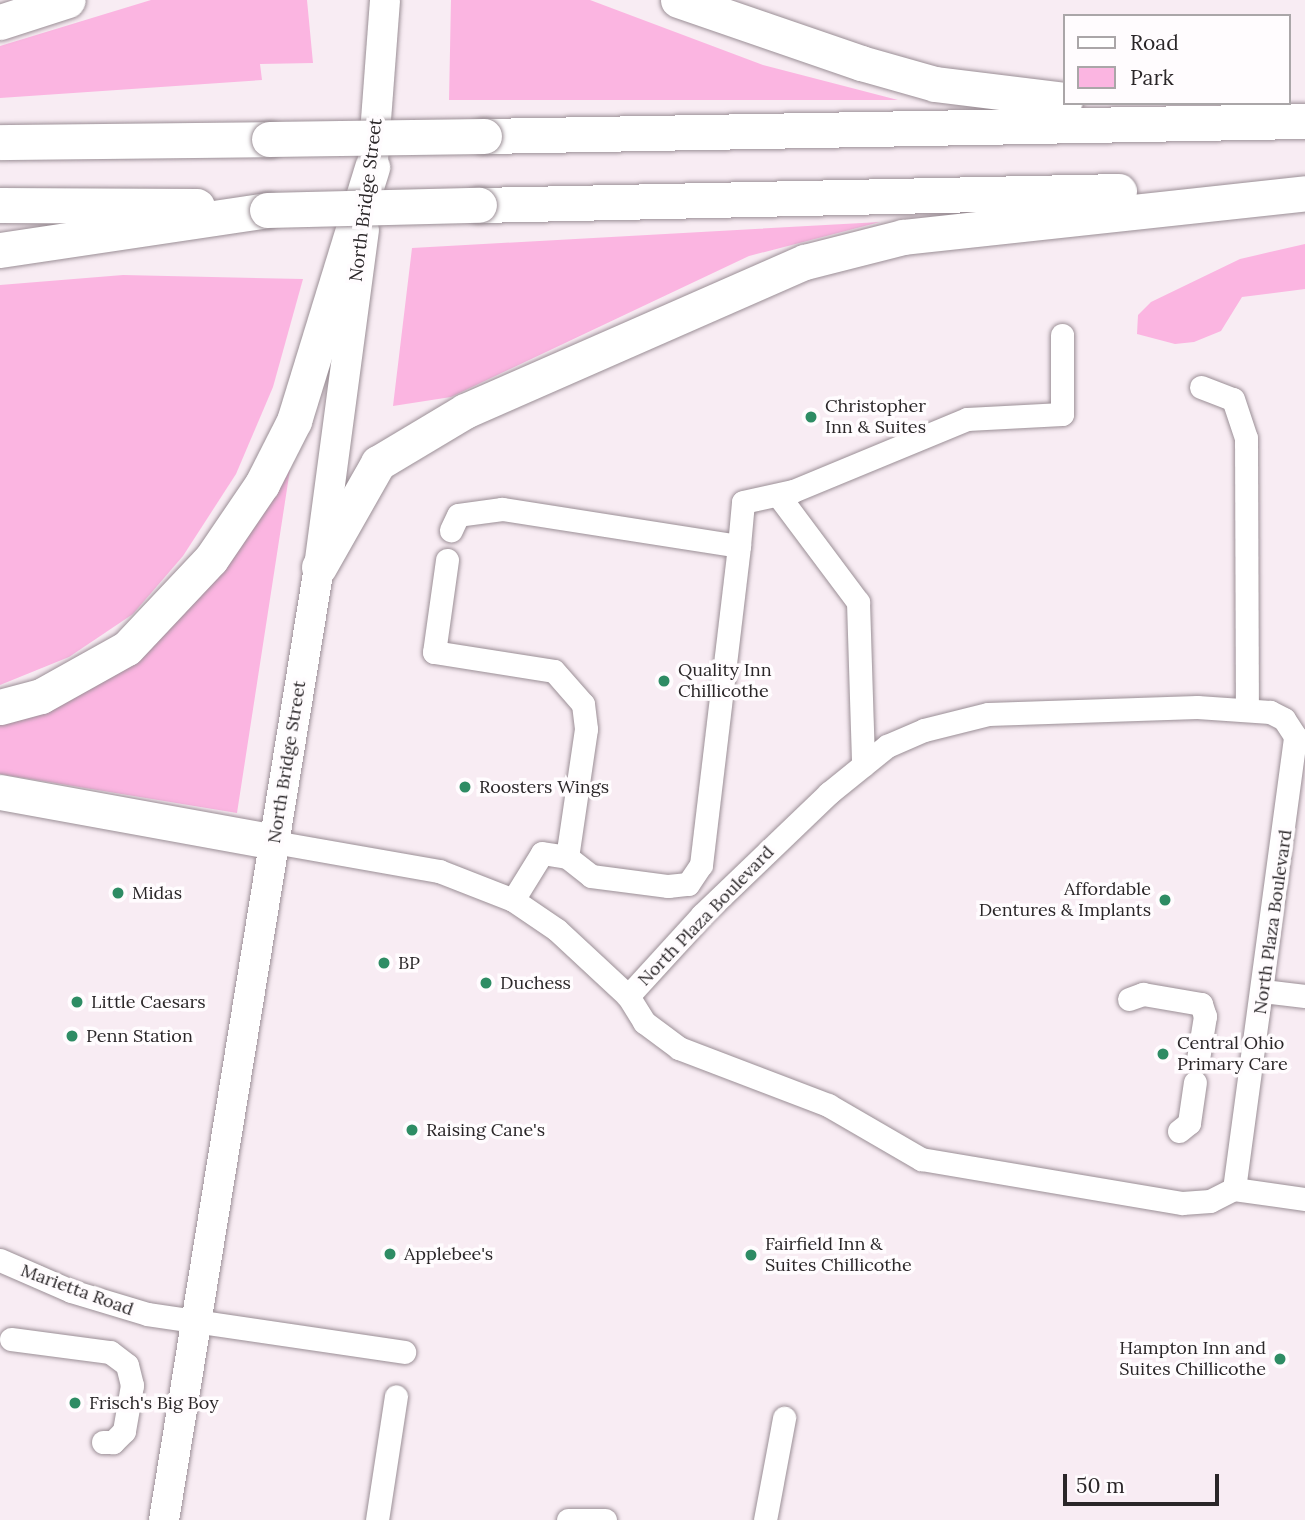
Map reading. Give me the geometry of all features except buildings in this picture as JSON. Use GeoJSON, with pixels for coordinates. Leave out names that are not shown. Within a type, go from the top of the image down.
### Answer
{"type":"FeatureCollection","features":[{"type":"Feature","properties":{"kind":"highway"},"geometry":{"type":"LineString","coordinates":[[0,22],[68,0]]}},
{"type":"Feature","properties":{"kind":"highway"},"geometry":{"type":"LineString","coordinates":[[678,0],[850,60],[935,84],[1064,100]]}},
{"type":"Feature","properties":{"kind":"highway"},"geometry":{"type":"LineString","coordinates":[[1122,105],[1305,121]]}},
{"type":"Feature","properties":{"kind":"highway"},"geometry":{"type":"LineString","coordinates":[[0,142],[1305,121]]}},
{"type":"Feature","properties":{"kind":"highway"},"geometry":{"type":"LineString","coordinates":[[0,707],[41,696],[127,648],[211,559],[262,484],[294,421],[372,167]]}},
{"type":"Feature","properties":{"kind":"highway"},"geometry":{"type":"LineString","coordinates":[[0,205],[131,203],[267,210],[1305,187]]}},
{"type":"Feature","properties":{"kind":"highway"},"geometry":{"type":"LineString","coordinates":[[319,567],[377,463],[465,411],[805,262],[903,237],[1305,193]]}},
{"type":"Feature","properties":{"kind":"highway"},"geometry":{"type":"LineString","coordinates":[[0,250],[267,210]]}},
{"type":"Feature","properties":{"kind":"highway"},"geometry":{"type":"LineString","coordinates":[[0,792],[274,842]]}},
{"type":"Feature","properties":{"kind":"main road","name":"North Bridge Street"},"geometry":{"type":"LineString","coordinates":[[164,1520],[319,567],[372,167],[385,0]]}},
{"type":"Feature","properties":{"kind":"street"},"geometry":{"type":"LineString","coordinates":[[513,900],[542,853],[567,856],[591,876],[668,886],[688,884],[701,865],[743,502],[778,495],[967,419],[1062,414],[1062,335]]}},
{"type":"Feature","properties":{"kind":"street"},"geometry":{"type":"LineString","coordinates":[[1200,387],[1233,399],[1246,438],[1247,708]]}},
{"type":"Feature","properties":{"kind":"street"},"geometry":{"type":"LineString","coordinates":[[778,495],[858,602],[863,765]]}},
{"type":"Feature","properties":{"kind":"street"},"geometry":{"type":"LineString","coordinates":[[451,530],[458,515],[502,509],[739,546]]}},
{"type":"Feature","properties":{"kind":"street"},"geometry":{"type":"LineString","coordinates":[[447,560],[434,652],[554,671],[583,704],[586,729],[567,856]]}},
{"type":"Feature","properties":{"kind":"street","name":"North Plaza Boulevard"},"geometry":{"type":"LineString","coordinates":[[274,842],[439,872],[513,900],[557,930],[628,996],[644,1022],[679,1048],[828,1105],[921,1160],[1182,1203],[1210,1200],[1234,1189],[1296,757],[1295,716],[1247,708],[988,714],[924,730],[887,747],[863,765],[702,915],[628,996]]}},
{"type":"Feature","properties":{"kind":"street"},"geometry":{"type":"LineString","coordinates":[[688,884],[702,915]]}},
{"type":"Feature","properties":{"kind":"street"},"geometry":{"type":"LineString","coordinates":[[1263,991],[1305,996]]}},
{"type":"Feature","properties":{"kind":"street"},"geometry":{"type":"LineString","coordinates":[[1129,999],[1143,993],[1201,1004],[1205,1016],[1198,1059]]}},
{"type":"Feature","properties":{"kind":"street"},"geometry":{"type":"LineString","coordinates":[[1178,1131],[1189,1123],[1195,1082]]}},
{"type":"Feature","properties":{"kind":"street"},"geometry":{"type":"LineString","coordinates":[[1234,1189],[1305,1199]]}},
{"type":"Feature","properties":{"kind":"street","name":"Marietta Road"},"geometry":{"type":"LineString","coordinates":[[0,1260],[111,1305],[196,1322],[404,1352]]}},
{"type":"Feature","properties":{"kind":"street"},"geometry":{"type":"LineString","coordinates":[[11,1339],[110,1352],[127,1365],[132,1385],[127,1423],[119,1438],[103,1442]]}},
{"type":"Feature","properties":{"kind":"street"},"geometry":{"type":"LineString","coordinates":[[377,1520],[396,1396]]}},
{"type":"Feature","properties":{"kind":"street"},"geometry":{"type":"LineString","coordinates":[[765,1520],[784,1418]]}},
{"type":"Feature","properties":{"kind":"street"},"geometry":{"type":"LineString","coordinates":[[568,1520],[605,1520]]}},
{"type":"Feature","properties":{"kind":"green space"},"geometry":{"type":"Polygon","coordinates":[[[151,0],[307,0],[313,63],[260,64],[262,80],[0,98],[0,46],[151,0]]]}},
{"type":"Feature","properties":{"kind":"green space"},"geometry":{"type":"Polygon","coordinates":[[[451,0],[590,0],[763,65],[898,100],[449,100],[451,0]]]}},
{"type":"Feature","properties":{"kind":"green space"},"geometry":{"type":"Polygon","coordinates":[[[880,222],[749,256],[451,397],[393,406],[412,248],[880,222]]]}},
{"type":"Feature","properties":{"kind":"green space"},"geometry":{"type":"Polygon","coordinates":[[[1305,244],[1305,289],[1242,297],[1221,331],[1194,342],[1175,344],[1137,334],[1138,315],[1151,302],[1240,259],[1305,244]]]}},
{"type":"Feature","properties":{"kind":"green space"},"geometry":{"type":"Polygon","coordinates":[[[123,275],[303,279],[273,387],[236,474],[183,556],[133,614],[69,657],[0,685],[0,285],[123,275]]]}},
{"type":"Feature","properties":{"kind":"green space"},"geometry":{"type":"Polygon","coordinates":[[[293,450],[237,813],[0,774],[0,717],[70,697],[293,450]]]}},
{"type":"Feature","properties":{"kind":"place","name":"Christopher Inn & Suites"},"geometry":{"type":"Point","coordinates":[811,417]}},
{"type":"Feature","properties":{"kind":"place","name":"Quality Inn Chillicothe"},"geometry":{"type":"Point","coordinates":[664,681]}},
{"type":"Feature","properties":{"kind":"place","name":"Roosters Wings"},"geometry":{"type":"Point","coordinates":[465,787]}},
{"type":"Feature","properties":{"kind":"place","name":"Midas"},"geometry":{"type":"Point","coordinates":[118,893]}},
{"type":"Feature","properties":{"kind":"place","name":"Affordable Dentures & Implants"},"geometry":{"type":"Point","coordinates":[1165,900]}},
{"type":"Feature","properties":{"kind":"place","name":"BP"},"geometry":{"type":"Point","coordinates":[384,963]}},
{"type":"Feature","properties":{"kind":"place","name":"Duchess"},"geometry":{"type":"Point","coordinates":[486,983]}},
{"type":"Feature","properties":{"kind":"place","name":"Little Caesars"},"geometry":{"type":"Point","coordinates":[77,1002]}},
{"type":"Feature","properties":{"kind":"place","name":"Penn Station"},"geometry":{"type":"Point","coordinates":[72,1036]}},
{"type":"Feature","properties":{"kind":"place","name":"Central Ohio Primary Care"},"geometry":{"type":"Point","coordinates":[1163,1054]}},
{"type":"Feature","properties":{"kind":"place","name":"Raising Cane's"},"geometry":{"type":"Point","coordinates":[412,1130]}},
{"type":"Feature","properties":{"kind":"place","name":"Applebee's"},"geometry":{"type":"Point","coordinates":[390,1254]}},
{"type":"Feature","properties":{"kind":"place","name":"Fairfield Inn & Suites Chillicothe"},"geometry":{"type":"Point","coordinates":[751,1255]}},
{"type":"Feature","properties":{"kind":"place","name":"Hampton Inn and Suites Chillicothe"},"geometry":{"type":"Point","coordinates":[1280,1359]}},
{"type":"Feature","properties":{"kind":"place","name":"Frisch's Big Boy"},"geometry":{"type":"Point","coordinates":[75,1403]}}]}
